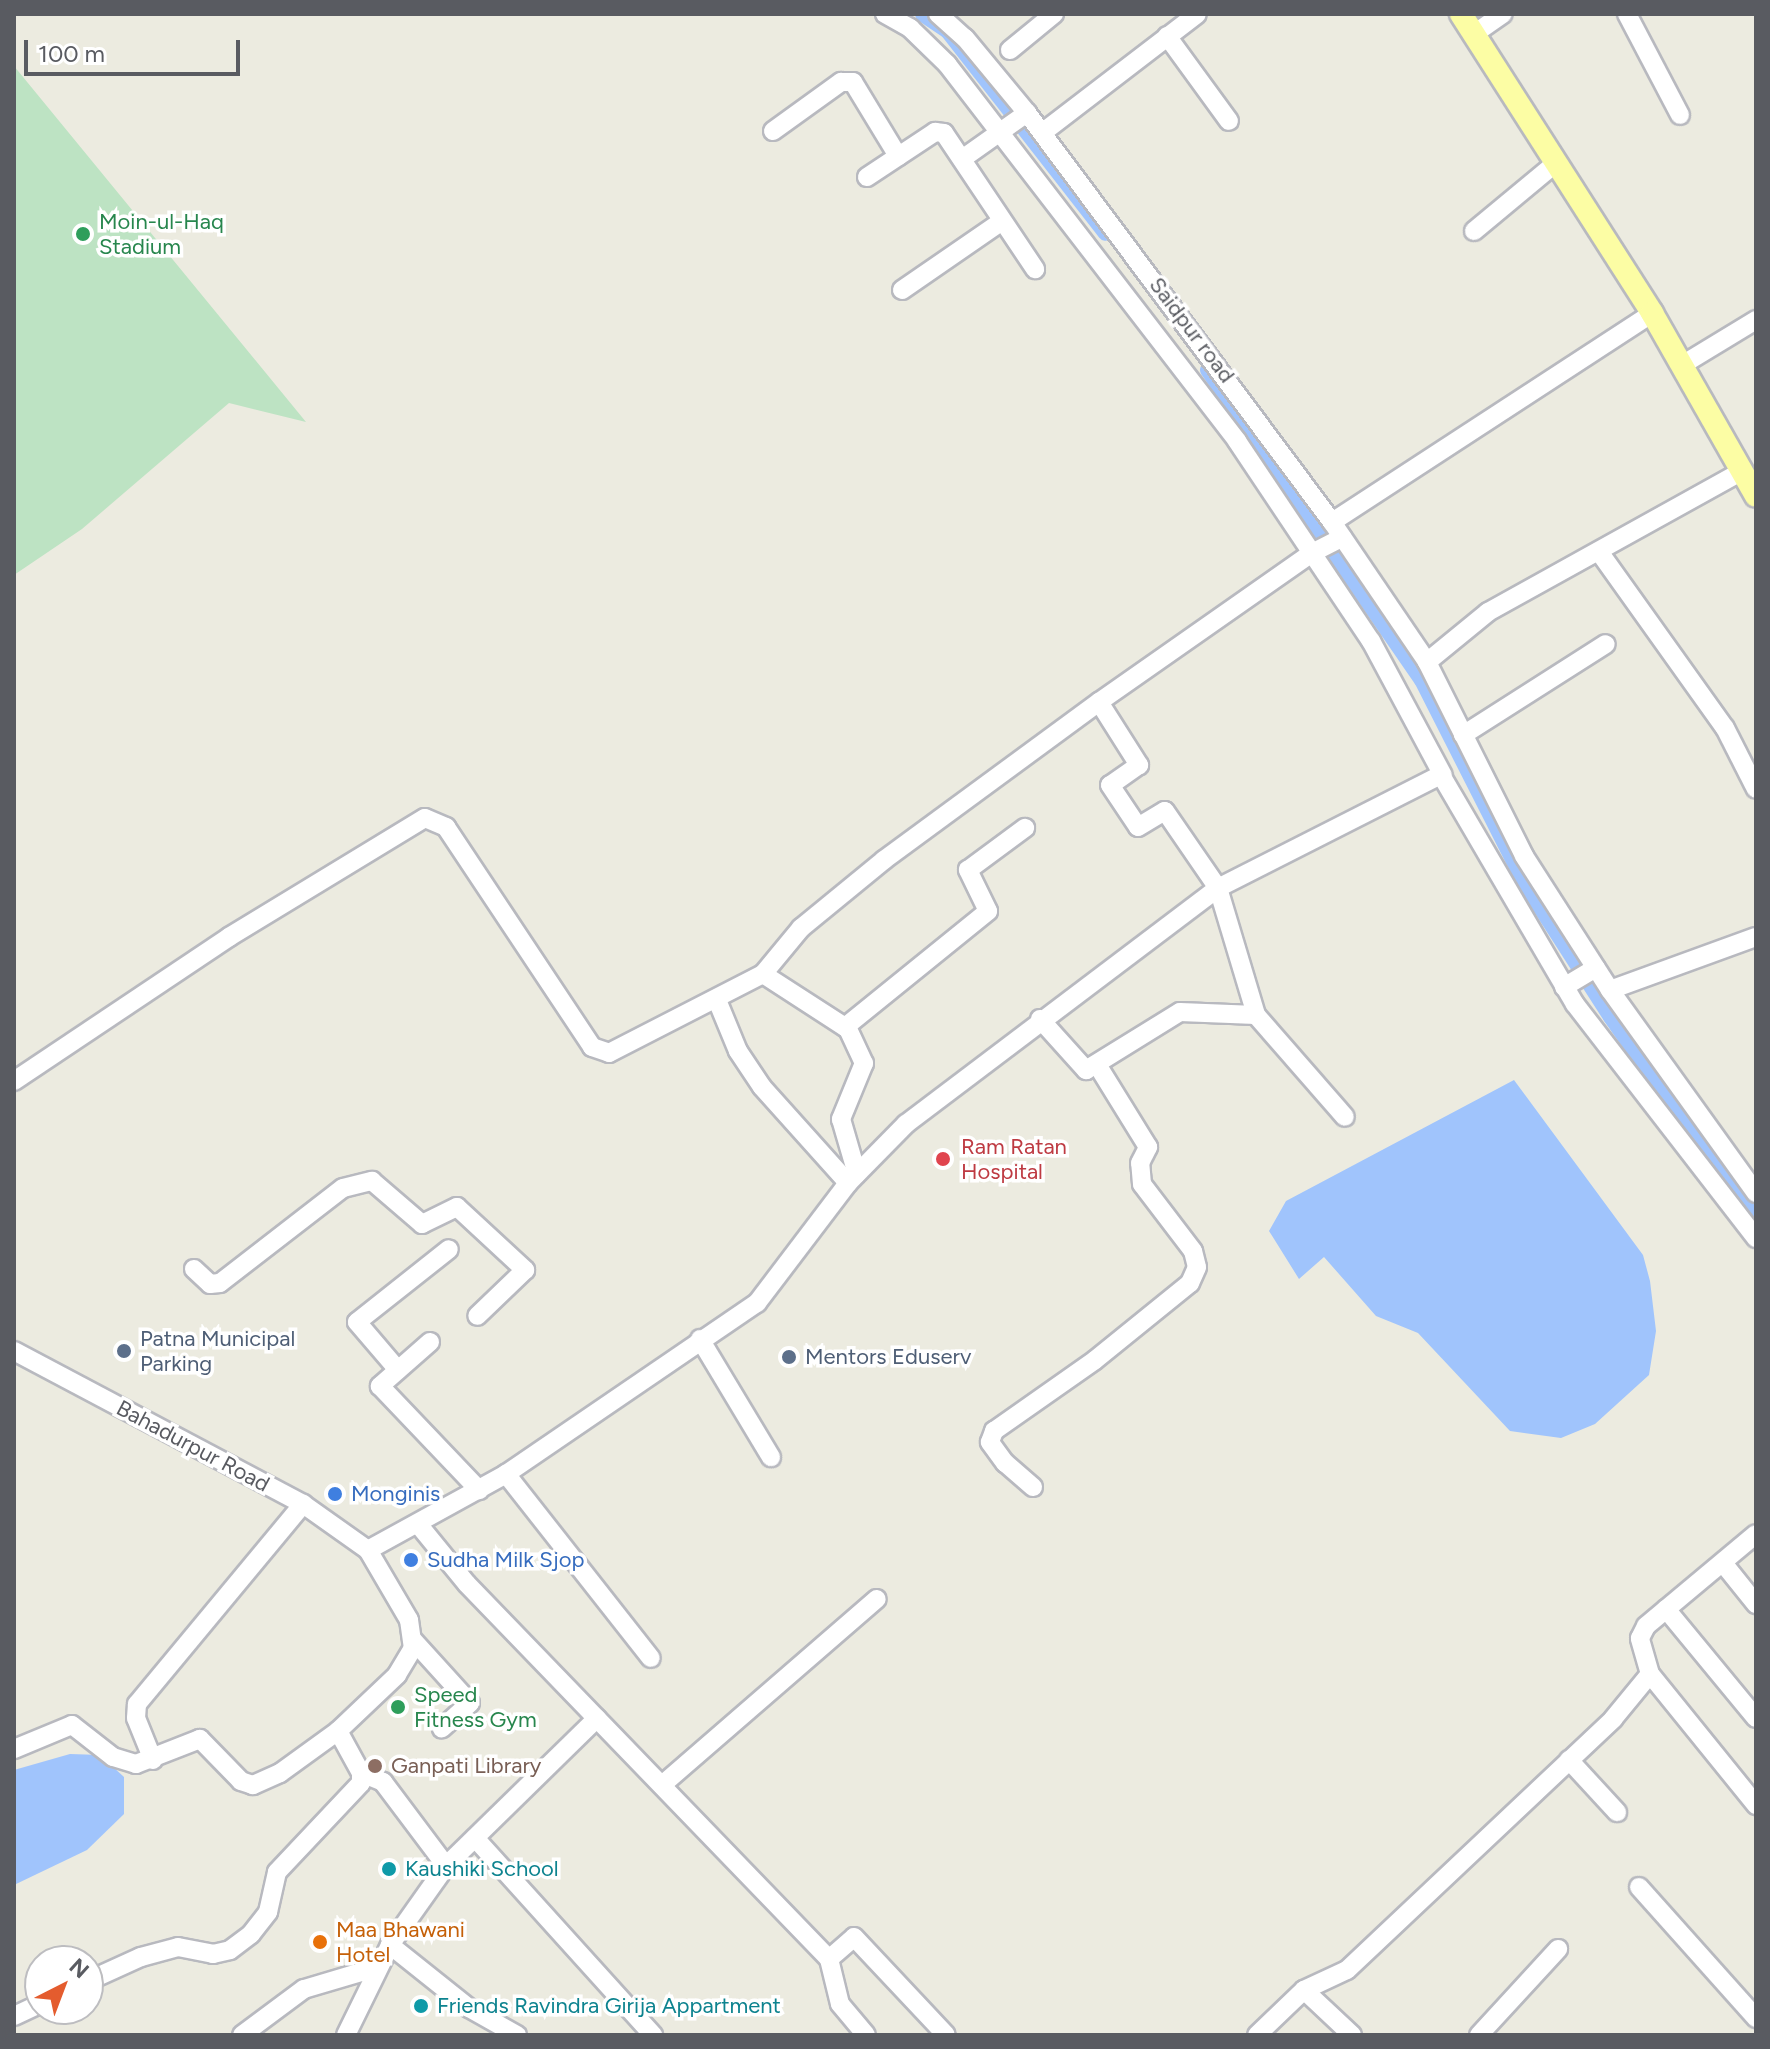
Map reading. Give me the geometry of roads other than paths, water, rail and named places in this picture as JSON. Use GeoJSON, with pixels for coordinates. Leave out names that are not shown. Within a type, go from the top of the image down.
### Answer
{"type":"FeatureCollection","features":[{"type":"Feature","properties":{"kind":"main road"},"geometry":{"type":"LineString","coordinates":[[1461,14],[1652,313],[1756,496]]}},
{"type":"Feature","properties":{"kind":"street"},"geometry":{"type":"LineString","coordinates":[[885,14],[915,22],[947,64],[1014,123],[1149,323],[1314,552],[1455,770],[1524,856],[1591,971],[1610,990],[1756,1193]]}},
{"type":"Feature","properties":{"kind":"street","name":"Saidpur road"},"geometry":{"type":"LineString","coordinates":[[938,14],[965,38],[1014,123],[1042,133],[1337,533],[1427,662],[1463,735],[1455,770]]}},
{"type":"Feature","properties":{"kind":"street"},"geometry":{"type":"LineString","coordinates":[[1010,50],[1054,14]]}},
{"type":"Feature","properties":{"kind":"street"},"geometry":{"type":"LineString","coordinates":[[1042,133],[1171,26],[1197,14]]}},
{"type":"Feature","properties":{"kind":"street"},"geometry":{"type":"LineString","coordinates":[[1474,34],[1503,14]]}},
{"type":"Feature","properties":{"kind":"street"},"geometry":{"type":"LineString","coordinates":[[1627,14],[1680,115]]}},
{"type":"Feature","properties":{"kind":"street"},"geometry":{"type":"LineString","coordinates":[[1171,26],[1229,121]]}},
{"type":"Feature","properties":{"kind":"street"},"geometry":{"type":"LineString","coordinates":[[773,131],[841,82],[853,82],[898,156]]}},
{"type":"Feature","properties":{"kind":"street"},"geometry":{"type":"LineString","coordinates":[[962,159],[1014,123]]}},
{"type":"Feature","properties":{"kind":"street"},"geometry":{"type":"LineString","coordinates":[[867,177],[940,131],[1035,269]]}},
{"type":"Feature","properties":{"kind":"street"},"geometry":{"type":"LineString","coordinates":[[1474,231],[1556,163]]}},
{"type":"Feature","properties":{"kind":"street"},"geometry":{"type":"LineString","coordinates":[[902,290],[1002,221]]}},
{"type":"Feature","properties":{"kind":"street"},"geometry":{"type":"LineString","coordinates":[[14,1081],[229,937],[425,818],[446,827],[592,1047],[609,1053],[763,974],[801,928],[884,860],[1099,702],[1652,313]]}},
{"type":"Feature","properties":{"kind":"street"},"geometry":{"type":"LineString","coordinates":[[1682,365],[1756,320]]}},
{"type":"Feature","properties":{"kind":"street"},"geometry":{"type":"LineString","coordinates":[[1427,662],[1488,612],[1600,553],[1742,471]]}},
{"type":"Feature","properties":{"kind":"street"},"geometry":{"type":"LineString","coordinates":[[1600,553],[1725,728],[1756,789]]}},
{"type":"Feature","properties":{"kind":"street"},"geometry":{"type":"LineString","coordinates":[[1463,735],[1606,644]]}},
{"type":"Feature","properties":{"kind":"street"},"geometry":{"type":"LineString","coordinates":[[1099,702],[1139,765],[1110,785],[1138,827],[1165,811],[1218,888],[1256,1015],[1345,1117]]}},
{"type":"Feature","properties":{"kind":"street"},"geometry":{"type":"LineString","coordinates":[[14,1749],[72,1725],[113,1757],[136,1764],[153,1760],[200,1739],[241,1781],[253,1785],[280,1773],[338,1731],[408,1663],[412,1639],[409,1620],[368,1550],[506,1474],[757,1303],[852,1178],[936,1098],[1218,888],[1302,841],[1455,770]]}},
{"type":"Feature","properties":{"kind":"street"},"geometry":{"type":"LineString","coordinates":[[1455,770],[1462,817],[1567,986],[1756,1238]]}},
{"type":"Feature","properties":{"kind":"street"},"geometry":{"type":"LineString","coordinates":[[845,1027],[988,911],[968,870],[1025,828]]}},
{"type":"Feature","properties":{"kind":"street"},"geometry":{"type":"LineString","coordinates":[[1610,990],[1756,937]]}},
{"type":"Feature","properties":{"kind":"street"},"geometry":{"type":"LineString","coordinates":[[1567,986],[1591,971]]}},
{"type":"Feature","properties":{"kind":"street"},"geometry":{"type":"LineString","coordinates":[[763,974],[845,1027],[864,1063],[841,1119],[852,1178]]}},
{"type":"Feature","properties":{"kind":"street"},"geometry":{"type":"LineString","coordinates":[[717,1000],[738,1051],[762,1087],[852,1178]]}},
{"type":"Feature","properties":{"kind":"street"},"geometry":{"type":"LineString","coordinates":[[1040,1019],[1078,1066],[1098,1066],[1180,1012],[1256,1015]]}},
{"type":"Feature","properties":{"kind":"street"},"geometry":{"type":"LineString","coordinates":[[1033,1487],[1005,1463],[990,1442],[994,1431],[1095,1360],[1190,1283],[1197,1267],[1193,1251],[1142,1184],[1140,1163],[1148,1147],[1098,1066]]}},
{"type":"Feature","properties":{"kind":"street"},"geometry":{"type":"LineString","coordinates":[[194,1269],[210,1284],[220,1283],[343,1188],[372,1181],[422,1224],[457,1207],[525,1270],[477,1316]]}},
{"type":"Feature","properties":{"kind":"street"},"geometry":{"type":"LineString","coordinates":[[398,1370],[357,1322],[449,1249]]}},
{"type":"Feature","properties":{"kind":"street"},"geometry":{"type":"LineString","coordinates":[[700,1339],[771,1457]]}},
{"type":"Feature","properties":{"kind":"street"},"geometry":{"type":"LineString","coordinates":[[430,1342],[380,1386],[479,1490]]}},
{"type":"Feature","properties":{"kind":"street","name":"Bahadurpur Road"},"geometry":{"type":"LineString","coordinates":[[14,1351],[303,1504],[368,1550]]}},
{"type":"Feature","properties":{"kind":"street"},"geometry":{"type":"LineString","coordinates":[[506,1474],[651,1658]]}},
{"type":"Feature","properties":{"kind":"street"},"geometry":{"type":"LineString","coordinates":[[153,1760],[136,1718],[137,1704],[303,1504]]}},
{"type":"Feature","properties":{"kind":"street"},"geometry":{"type":"LineString","coordinates":[[418,1524],[467,1584],[829,1959],[840,2004],[866,2035]]}},
{"type":"Feature","properties":{"kind":"street"},"geometry":{"type":"LineString","coordinates":[[1756,1534],[1646,1626],[1640,1638],[1650,1674],[1756,1805]]}},
{"type":"Feature","properties":{"kind":"street"},"geometry":{"type":"LineString","coordinates":[[1723,1563],[1756,1604]]}},
{"type":"Feature","properties":{"kind":"street"},"geometry":{"type":"LineString","coordinates":[[662,1785],[877,1599]]}},
{"type":"Feature","properties":{"kind":"street"},"geometry":{"type":"LineString","coordinates":[[1666,1609],[1756,1718]]}},
{"type":"Feature","properties":{"kind":"street"},"geometry":{"type":"LineString","coordinates":[[412,1639],[470,1703],[442,1728]]}},
{"type":"Feature","properties":{"kind":"street"},"geometry":{"type":"LineString","coordinates":[[1257,2035],[1304,1990],[1347,1970],[1569,1760],[1650,1674]]}},
{"type":"Feature","properties":{"kind":"street"},"geometry":{"type":"LineString","coordinates":[[357,2030],[378,1967],[446,1866],[597,1718]]}},
{"type":"Feature","properties":{"kind":"street"},"geometry":{"type":"LineString","coordinates":[[338,1731],[361,1773],[383,1782],[446,1866]]}},
{"type":"Feature","properties":{"kind":"street"},"geometry":{"type":"LineString","coordinates":[[1569,1760],[1617,1812]]}},
{"type":"Feature","properties":{"kind":"street"},"geometry":{"type":"LineString","coordinates":[[104,1974],[141,1957],[178,1947],[213,1954],[230,1950],[268,1912],[277,1872],[354,1793],[361,1773]]}},
{"type":"Feature","properties":{"kind":"street"},"geometry":{"type":"LineString","coordinates":[[475,1838],[653,2035]]}},
{"type":"Feature","properties":{"kind":"street"},"geometry":{"type":"LineString","coordinates":[[1639,1887],[1756,2018]]}},
{"type":"Feature","properties":{"kind":"street"},"geometry":{"type":"LineString","coordinates":[[829,1959],[854,1937],[946,2035]]}},
{"type":"Feature","properties":{"kind":"street"},"geometry":{"type":"LineString","coordinates":[[390,1945],[469,2008],[517,2035]]}},
{"type":"Feature","properties":{"kind":"street"},"geometry":{"type":"LineString","coordinates":[[1479,2035],[1558,1949]]}},
{"type":"Feature","properties":{"kind":"street"},"geometry":{"type":"LineString","coordinates":[[242,2035],[304,1989],[378,1967]]}},
{"type":"Feature","properties":{"kind":"street"},"geometry":{"type":"LineString","coordinates":[[1304,1990],[1352,2035]]}},
{"type":"Feature","properties":{"kind":"water"},"geometry":{"type":"Polygon","coordinates":[[[1514,1080],[1643,1255],[1650,1281],[1656,1331],[1649,1375],[1595,1424],[1561,1438],[1510,1431],[1418,1333],[1376,1316],[1324,1257],[1299,1279],[1269,1231],[1286,1201],[1514,1080]]]}},
{"type":"Feature","properties":{"kind":"water"},"geometry":{"type":"Polygon","coordinates":[[[70,1754],[100,1755],[124,1777],[124,1814],[87,1850],[14,1885],[14,1770],[70,1754]]]}},
{"type":"Feature","properties":{"kind":"waterway"},"geometry":{"type":"LineString","coordinates":[[923,14],[948,31],[1106,233]]}},
{"type":"Feature","properties":{"kind":"waterway"},"geometry":{"type":"LineString","coordinates":[[1208,370],[1422,680],[1525,883],[1611,1017],[1718,1169],[1756,1211]]}},
{"type":"Feature","properties":{"kind":"place","name":"Moin-ul-Haq Stadium"},"geometry":{"type":"Point","coordinates":[83,234]}},
{"type":"Feature","properties":{"kind":"place","name":"Ram Ratan Hospital"},"geometry":{"type":"Point","coordinates":[943,1159]}},
{"type":"Feature","properties":{"kind":"place","name":"Patna Municipal Parking"},"geometry":{"type":"Point","coordinates":[124,1351]}},
{"type":"Feature","properties":{"kind":"place","name":"Mentors Eduserv"},"geometry":{"type":"Point","coordinates":[789,1357]}},
{"type":"Feature","properties":{"kind":"place","name":"Monginis"},"geometry":{"type":"Point","coordinates":[335,1494]}},
{"type":"Feature","properties":{"kind":"place","name":"Sudha Milk Sjop"},"geometry":{"type":"Point","coordinates":[411,1560]}},
{"type":"Feature","properties":{"kind":"place","name":"Speed Fitness Gym"},"geometry":{"type":"Point","coordinates":[398,1707]}},
{"type":"Feature","properties":{"kind":"place","name":"Ganpati Library"},"geometry":{"type":"Point","coordinates":[375,1766]}},
{"type":"Feature","properties":{"kind":"place","name":"Kaushiki School"},"geometry":{"type":"Point","coordinates":[389,1869]}},
{"type":"Feature","properties":{"kind":"place","name":"Maa Bhawani Hotel"},"geometry":{"type":"Point","coordinates":[320,1942]}},
{"type":"Feature","properties":{"kind":"place","name":"Friends Ravindra Girija Appartment"},"geometry":{"type":"Point","coordinates":[421,2006]}}]}
